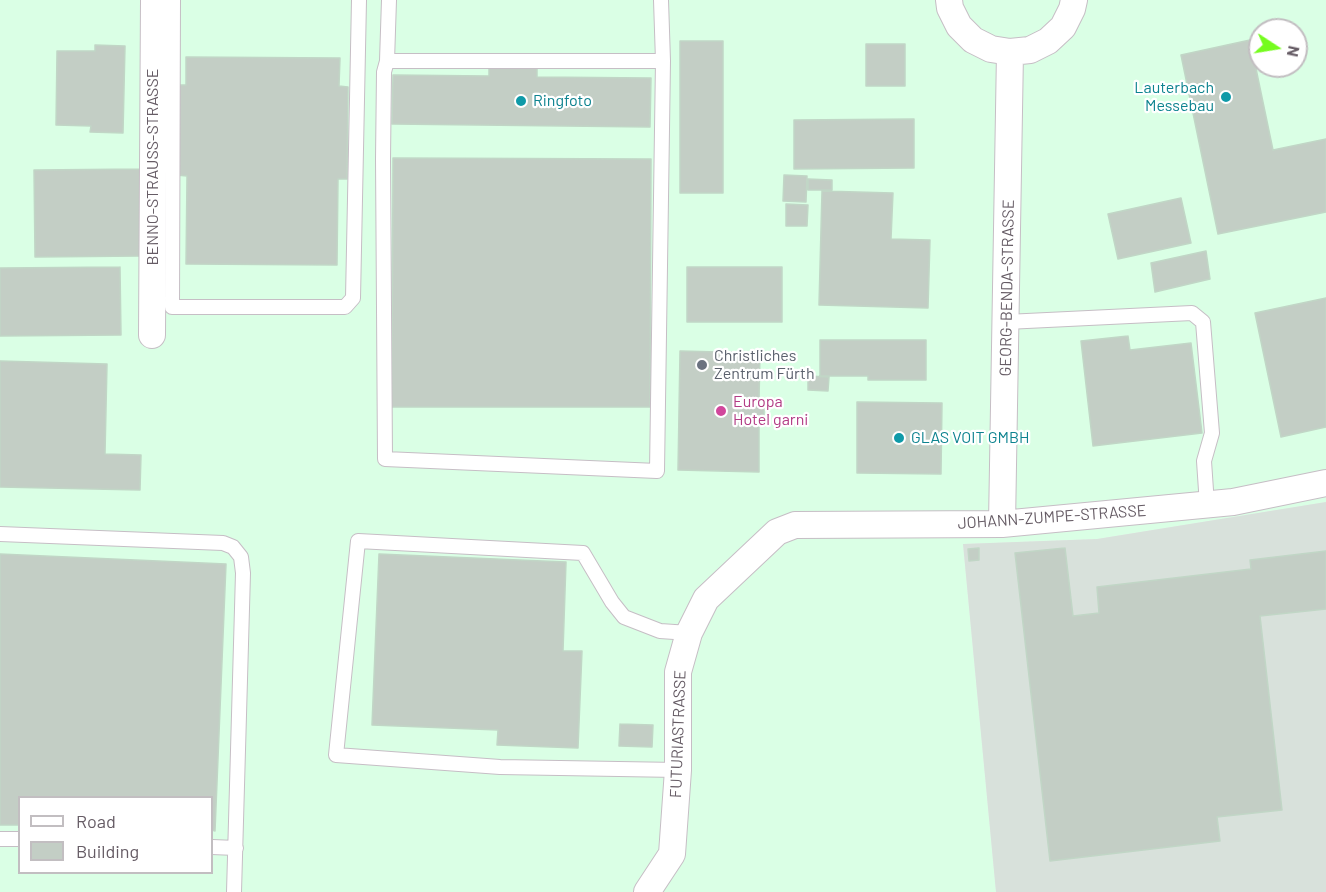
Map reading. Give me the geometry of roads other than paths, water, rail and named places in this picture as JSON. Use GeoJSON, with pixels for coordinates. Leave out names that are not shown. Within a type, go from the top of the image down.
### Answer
{"type":"FeatureCollection","features":[{"type":"Feature","properties":{"kind":"street","name":"BENNO-STRAUSS-STRASSE"},"geometry":{"type":"LineString","coordinates":[[152,335],[154,0]]}},
{"type":"Feature","properties":{"kind":"street"},"geometry":{"type":"LineString","coordinates":[[949,0],[950,8],[959,26],[973,40],[991,49],[1010,52],[1030,50],[1048,41],[1063,27],[1074,0]]}},
{"type":"Feature","properties":{"kind":"street","name":"GEORG-BENDA-STRASSE"},"geometry":{"type":"LineString","coordinates":[[1002,524],[1010,52]]}},
{"type":"Feature","properties":{"kind":"street","name":"JOHANN-ZUMPE-STRASSE"},"geometry":{"type":"LineString","coordinates":[[777,532],[795,525],[1002,524],[1233,502],[1326,483]]}},
{"type":"Feature","properties":{"kind":"street","name":"FUTURIASTRASSE"},"geometry":{"type":"LineString","coordinates":[[646,892],[672,854],[678,770],[678,672],[689,633],[706,599],[777,532]]}},
{"type":"Feature","properties":{"kind":"lane"},"geometry":{"type":"LineString","coordinates":[[174,0],[172,307],[345,307],[353,298],[359,0]]}},
{"type":"Feature","properties":{"kind":"lane"},"geometry":{"type":"LineString","coordinates":[[389,0],[387,61],[384,72],[383,159],[385,459],[657,471],[663,61],[661,0]]}},
{"type":"Feature","properties":{"kind":"lane"},"geometry":{"type":"LineString","coordinates":[[387,61],[663,61]]}},
{"type":"Feature","properties":{"kind":"lane"},"geometry":{"type":"LineString","coordinates":[[1006,322],[1192,314],[1203,322],[1212,433],[1204,461],[1207,505]]}},
{"type":"Feature","properties":{"kind":"lane"},"geometry":{"type":"LineString","coordinates":[[0,534],[223,543],[233,547],[242,557],[234,892]]}},
{"type":"Feature","properties":{"kind":"lane"},"geometry":{"type":"LineString","coordinates":[[678,770],[500,767],[336,755],[358,541],[582,554],[624,617],[660,631],[689,633]]}},
{"type":"Feature","properties":{"kind":"lane"},"geometry":{"type":"LineString","coordinates":[[0,839],[18,840]]}},
{"type":"Feature","properties":{"kind":"lane"},"geometry":{"type":"LineString","coordinates":[[213,847],[236,848]]}},
{"type":"Feature","properties":{"kind":"place","name":"Lauterbach Messebau"},"geometry":{"type":"Point","coordinates":[1226,97]}},
{"type":"Feature","properties":{"kind":"place","name":"Ringfoto"},"geometry":{"type":"Point","coordinates":[521,101]}},
{"type":"Feature","properties":{"kind":"place","name":"Christliches Zentrum Fürth"},"geometry":{"type":"Point","coordinates":[702,365]}},
{"type":"Feature","properties":{"kind":"place","name":"Europa Hotel garni"},"geometry":{"type":"Point","coordinates":[721,411]}},
{"type":"Feature","properties":{"kind":"place","name":"GLAS VOIT GMBH"},"geometry":{"type":"Point","coordinates":[899,438]}}]}
